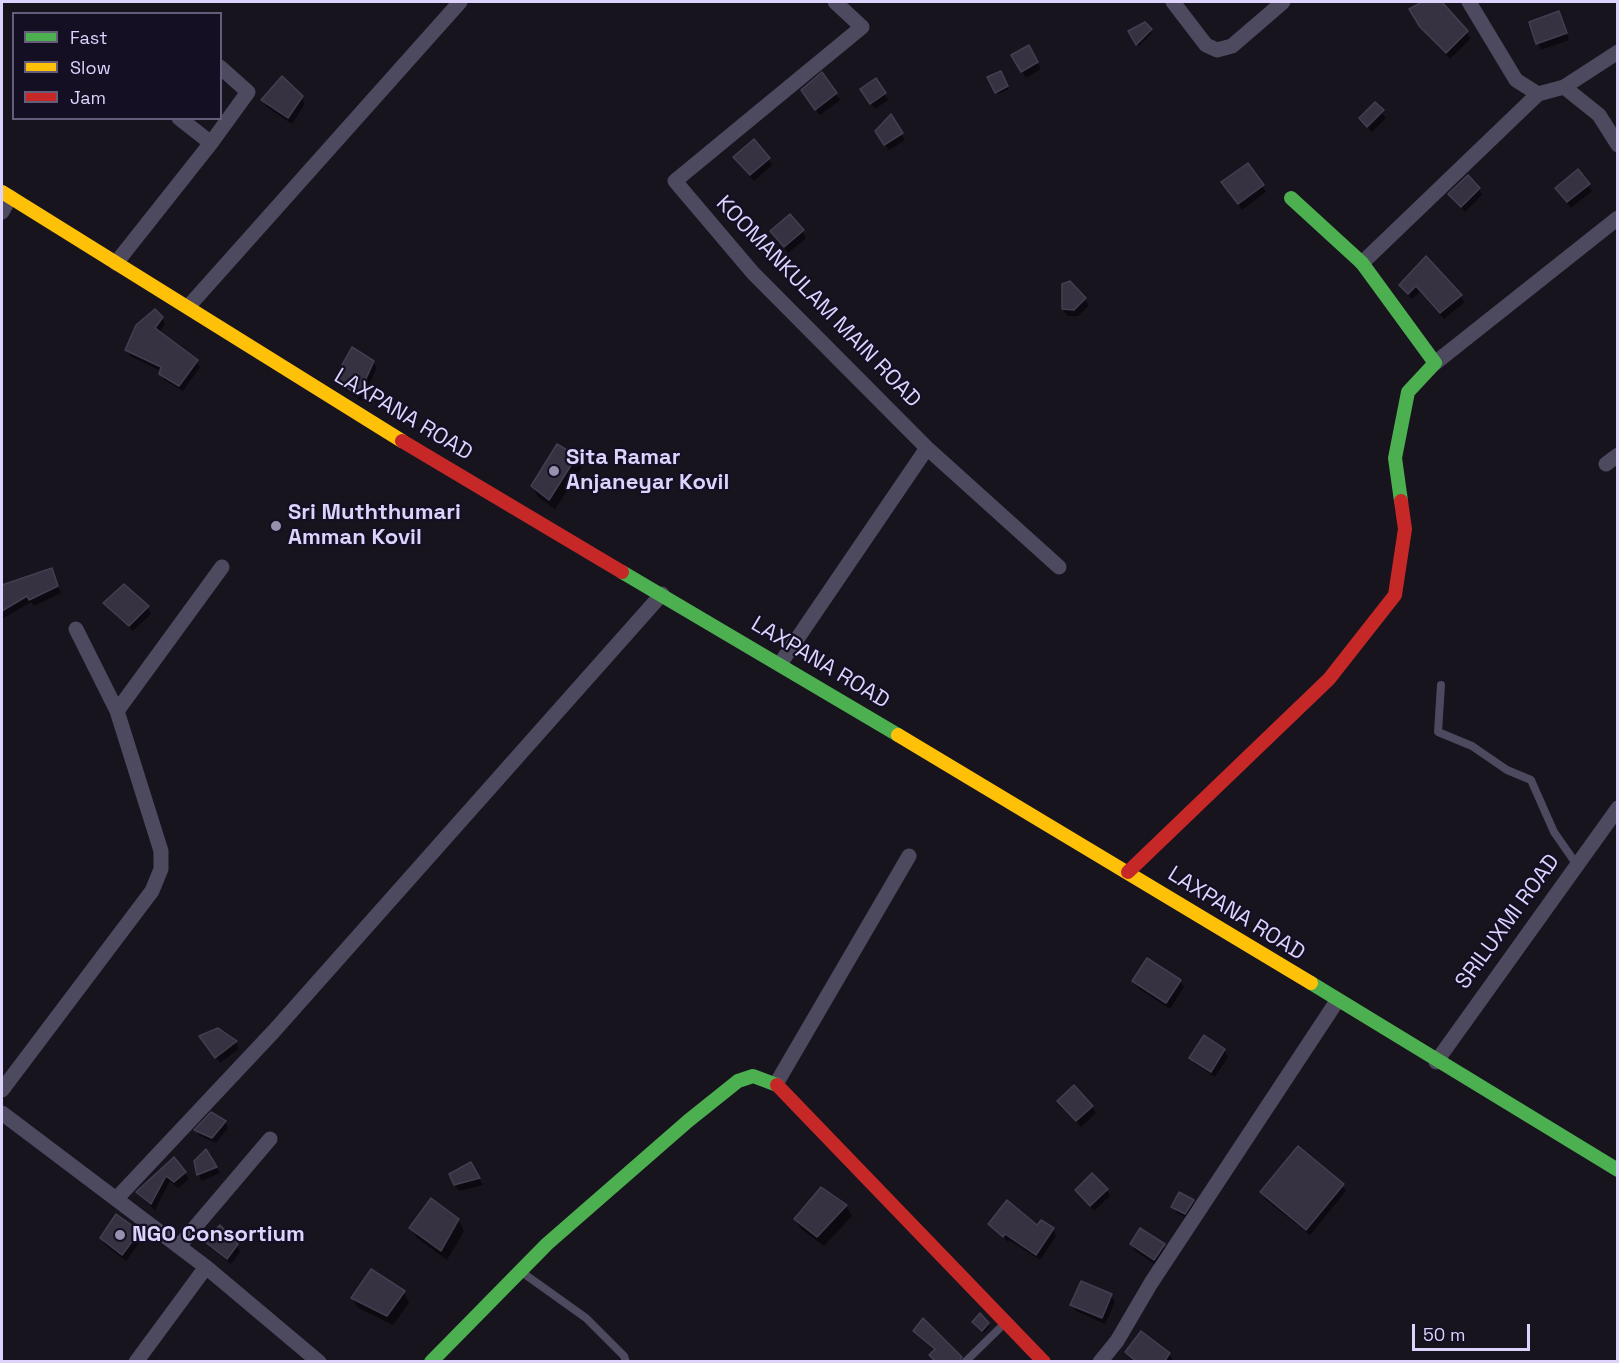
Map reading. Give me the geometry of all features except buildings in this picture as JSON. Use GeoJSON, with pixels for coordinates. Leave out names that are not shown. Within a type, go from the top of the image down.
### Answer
{"type":"FeatureCollection","features":[{"type":"Feature","properties":{"kind":"street"},"geometry":{"type":"LineString","coordinates":[[188,307],[460,2]]}},
{"type":"Feature","properties":{"kind":"street","name":"KOOMANKULAM MAIN ROAD"},"geometry":{"type":"LineString","coordinates":[[835,2],[862,27],[675,181],[753,273],[927,448],[1059,567]]}},
{"type":"Feature","properties":{"kind":"street"},"geometry":{"type":"LineString","coordinates":[[1173,2],[1206,45],[1217,50],[1232,46],[1283,2]]}},
{"type":"Feature","properties":{"kind":"street"},"geometry":{"type":"LineString","coordinates":[[1469,2],[1516,80],[1538,94]]}},
{"type":"Feature","properties":{"kind":"street"},"geometry":{"type":"LineString","coordinates":[[1362,263],[1538,94],[1564,87],[1617,52]]}},
{"type":"Feature","properties":{"kind":"street"},"geometry":{"type":"LineString","coordinates":[[116,263],[211,143],[248,92],[222,69]]}},
{"type":"Feature","properties":{"kind":"street"},"geometry":{"type":"LineString","coordinates":[[1564,87],[1599,115],[1617,145]]}},
{"type":"Feature","properties":{"kind":"street"},"geometry":{"type":"LineString","coordinates":[[182,120],[211,143]]}},
{"type":"Feature","properties":{"kind":"street"},"geometry":{"type":"LineString","coordinates":[[2,212],[6,195]]}},
{"type":"Feature","properties":{"kind":"street","name":"LAXPANA ROAD"},"geometry":{"type":"LineString","coordinates":[[6,195],[419,451],[1128,872],[1436,1062],[1617,1170]]}},
{"type":"Feature","properties":{"kind":"street"},"geometry":{"type":"LineString","coordinates":[[1291,198],[1362,263],[1436,363]]}},
{"type":"Feature","properties":{"kind":"street"},"geometry":{"type":"LineString","coordinates":[[1128,872],[1329,679],[1395,595],[1405,529],[1395,458],[1408,392],[1436,363],[1617,218]]}},
{"type":"Feature","properties":{"kind":"street"},"geometry":{"type":"LineString","coordinates":[[780,664],[927,448]]}},
{"type":"Feature","properties":{"kind":"street"},"geometry":{"type":"LineString","coordinates":[[117,711],[222,567]]}},
{"type":"Feature","properties":{"kind":"street"},"geometry":{"type":"LineString","coordinates":[[117,1198],[274,1031],[662,594]]}},
{"type":"Feature","properties":{"kind":"street"},"geometry":{"type":"LineString","coordinates":[[2,1090],[152,891],[161,870],[161,851],[117,711],[75,629]]}},
{"type":"Feature","properties":{"kind":"street","name":"SRILUXMI ROAD"},"geometry":{"type":"LineString","coordinates":[[1436,1062],[1617,808]]}},
{"type":"Feature","properties":{"kind":"street"},"geometry":{"type":"LineString","coordinates":[[776,1084],[909,856]]}},
{"type":"Feature","properties":{"kind":"street"},"geometry":{"type":"LineString","coordinates":[[1100,1362],[1118,1341],[1150,1283],[1337,1001]]}},
{"type":"Feature","properties":{"kind":"street"},"geometry":{"type":"LineString","coordinates":[[431,1362],[519,1270],[688,1121],[738,1081],[753,1076],[776,1084],[857,1165],[1044,1362]]}},
{"type":"Feature","properties":{"kind":"street"},"geometry":{"type":"LineString","coordinates":[[2,1113],[206,1267],[319,1362]]}},
{"type":"Feature","properties":{"kind":"street"},"geometry":{"type":"LineString","coordinates":[[179,1246],[270,1139]]}},
{"type":"Feature","properties":{"kind":"street"},"geometry":{"type":"LineString","coordinates":[[136,1362],[206,1267]]}},
{"type":"Feature","properties":{"kind":"lane"},"geometry":{"type":"LineString","coordinates":[[1441,685],[1438,732],[1472,746],[1507,770],[1531,780],[1554,832],[1577,864]]}},
{"type":"Feature","properties":{"kind":"lane"},"geometry":{"type":"LineString","coordinates":[[519,1270],[586,1318],[624,1356],[626,1362]]}},
{"type":"Feature","properties":{"kind":"lane"},"geometry":{"type":"LineString","coordinates":[[965,1362],[1005,1323]]}},
{"type":"Feature","properties":{"kind":"traffic: fast"},"geometry":{"type":"LineString","coordinates":[[1291,198],[1362,263],[1435,363],[1408,392],[1395,458],[1401,501]]}},
{"type":"Feature","properties":{"kind":"traffic: fast"},"geometry":{"type":"LineString","coordinates":[[622,572],[898,735]]}},
{"type":"Feature","properties":{"kind":"traffic: fast"},"geometry":{"type":"LineString","coordinates":[[1311,983],[1618,1170]]}},
{"type":"Feature","properties":{"kind":"traffic: fast"},"geometry":{"type":"LineString","coordinates":[[431,1362],[547,1244],[688,1121],[738,1081],[753,1076],[777,1085]]}},
{"type":"Feature","properties":{"kind":"traffic: slow"},"geometry":{"type":"LineString","coordinates":[[2,192],[402,441]]}},
{"type":"Feature","properties":{"kind":"traffic: slow"},"geometry":{"type":"LineString","coordinates":[[898,735],[1311,983]]}},
{"type":"Feature","properties":{"kind":"traffic: jam"},"geometry":{"type":"LineString","coordinates":[[402,441],[622,572]]}},
{"type":"Feature","properties":{"kind":"traffic: jam"},"geometry":{"type":"LineString","coordinates":[[1128,872],[1329,679],[1395,595],[1405,529],[1401,501]]}},
{"type":"Feature","properties":{"kind":"traffic: jam"},"geometry":{"type":"LineString","coordinates":[[777,1085],[1044,1362]]}},
{"type":"Feature","properties":{"kind":"place","name":"Sita Ramar Anjaneyar Kovil"},"geometry":{"type":"Point","coordinates":[554,471]}},
{"type":"Feature","properties":{"kind":"place","name":"Sri Muththumari Amman Kovil"},"geometry":{"type":"Point","coordinates":[276,526]}},
{"type":"Feature","properties":{"kind":"place","name":"NGO Consortium"},"geometry":{"type":"Point","coordinates":[120,1235]}}]}
